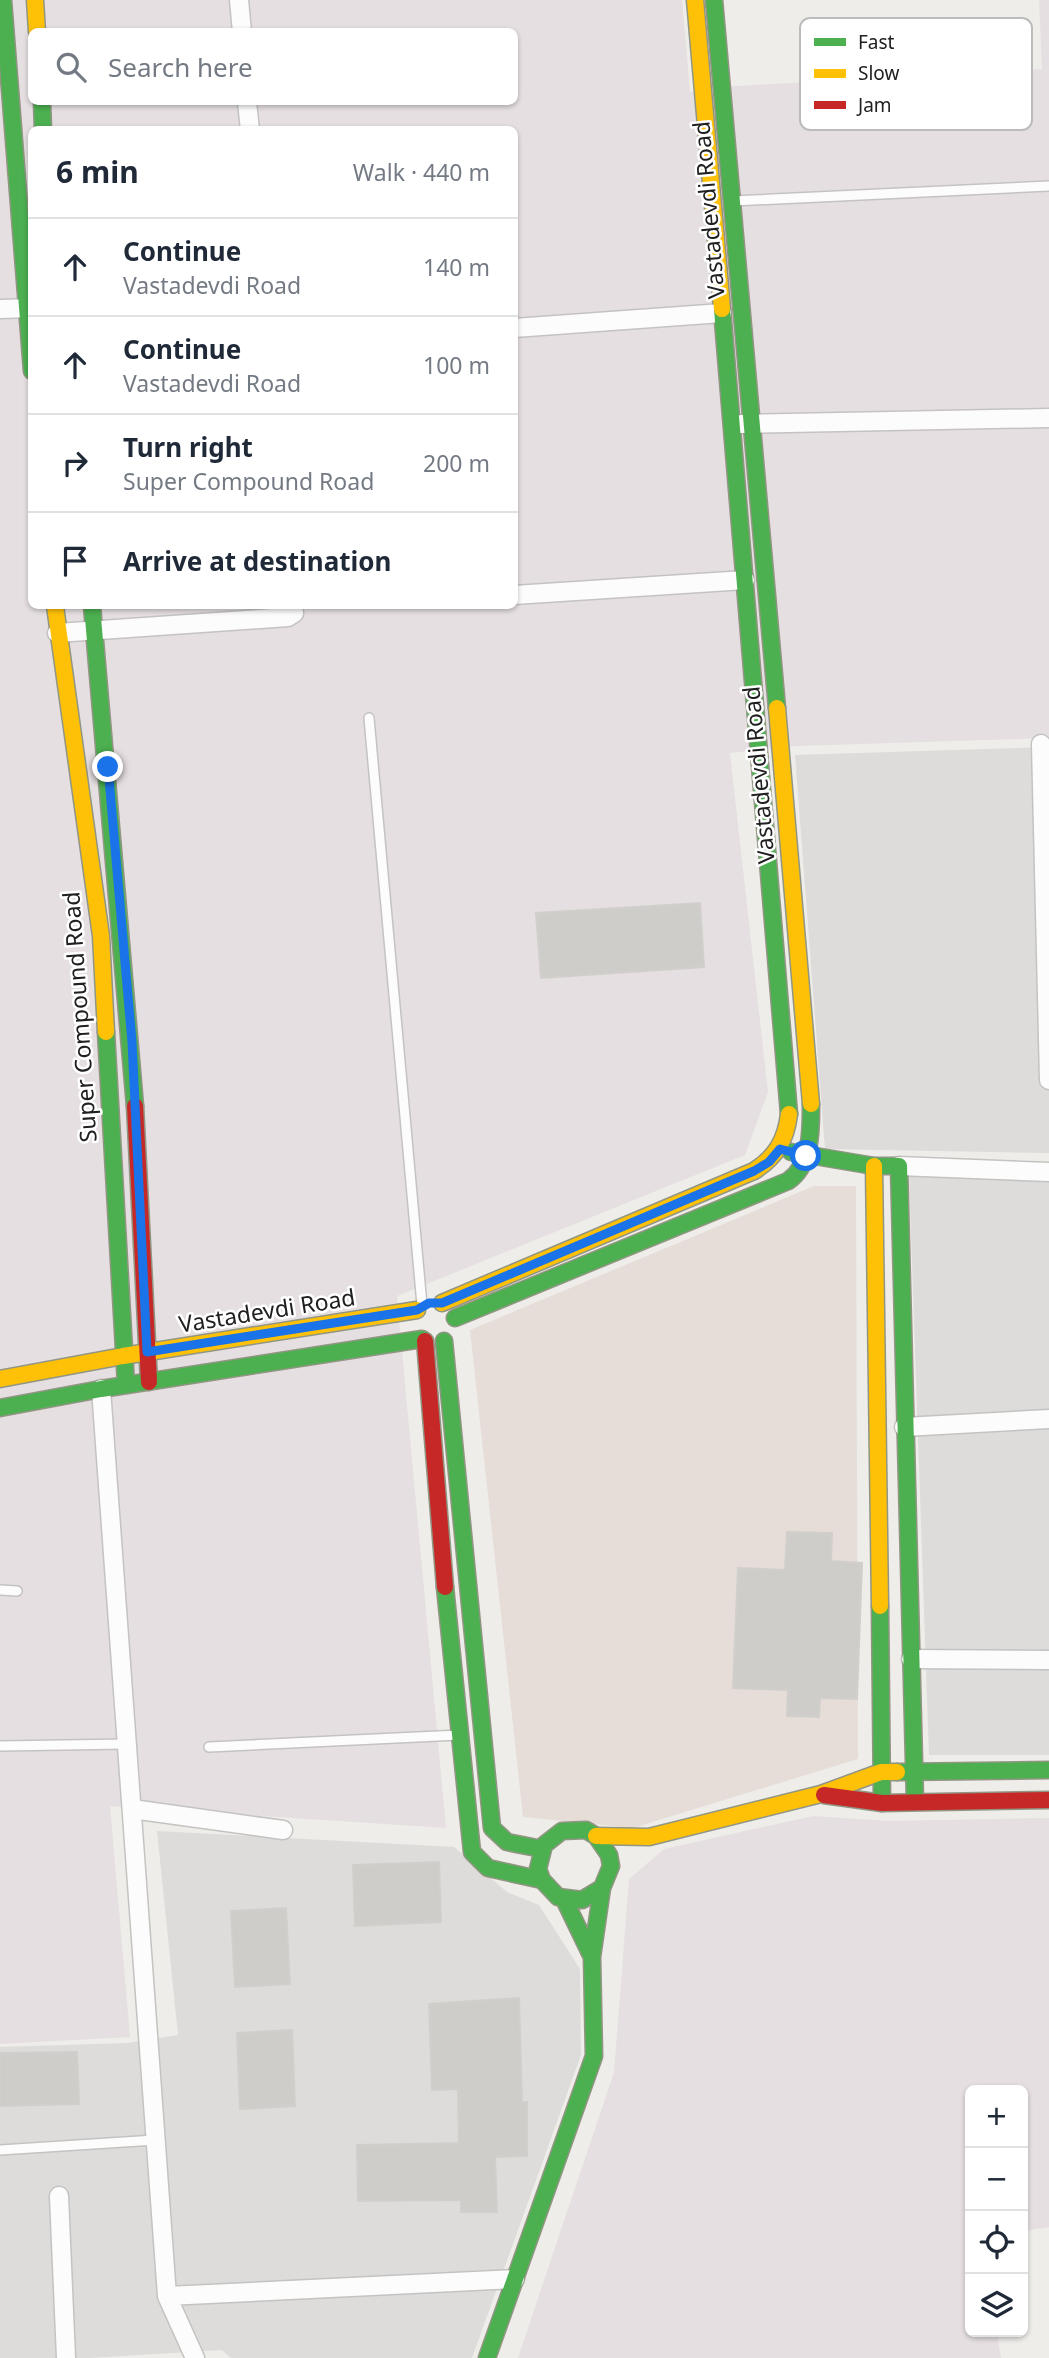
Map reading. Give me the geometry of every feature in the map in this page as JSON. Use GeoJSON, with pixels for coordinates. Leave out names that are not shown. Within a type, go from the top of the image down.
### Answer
{"type":"FeatureCollection","features":[{"type":"Feature","properties":{"kind":"street"},"geometry":{"type":"LineString","coordinates":[[0,309],[28,308],[3,0]]}},
{"type":"Feature","properties":{"kind":"street"},"geometry":{"type":"LineString","coordinates":[[35,0],[37,28]]}},
{"type":"Feature","properties":{"kind":"street"},"geometry":{"type":"LineString","coordinates":[[239,0],[242,28]]}},
{"type":"Feature","properties":{"kind":"street","name":"Vastadevdi Road"},"geometry":{"type":"LineString","coordinates":[[695,0],[790,1104],[789,1125],[780,1149]]}},
{"type":"Feature","properties":{"kind":"street","name":"Vastadevdi Road"},"geometry":{"type":"LineString","coordinates":[[715,0],[750,424],[804,1011],[810,1109],[806,1156]]}},
{"type":"Feature","properties":{"kind":"street"},"geometry":{"type":"LineString","coordinates":[[42,105],[43,126]]}},
{"type":"Feature","properties":{"kind":"street"},"geometry":{"type":"LineString","coordinates":[[247,105],[250,126]]}},
{"type":"Feature","properties":{"kind":"street"},"geometry":{"type":"LineString","coordinates":[[518,328],[722,313]]}},
{"type":"Feature","properties":{"kind":"street"},"geometry":{"type":"LineString","coordinates":[[732,425],[1049,418]]}},
{"type":"Feature","properties":{"kind":"street"},"geometry":{"type":"LineString","coordinates":[[518,595],[745,580]]}},
{"type":"Feature","properties":{"kind":"street","name":"Super Compound Road"},"geometry":{"type":"LineString","coordinates":[[55,609],[101,936],[125,1385]]}},
{"type":"Feature","properties":{"kind":"street","name":"Super Compound Road"},"geometry":{"type":"LineString","coordinates":[[92,609],[132,1042],[149,1382]]}},
{"type":"Feature","properties":{"kind":"street"},"geometry":{"type":"LineString","coordinates":[[57,633],[288,617],[294,613],[293,609]]}},
{"type":"Feature","properties":{"kind":"street"},"geometry":{"type":"LineString","coordinates":[[1041,744],[1049,1080]]}},
{"type":"Feature","properties":{"kind":"street"},"geometry":{"type":"LineString","coordinates":[[542,1880],[488,1868],[472,1852],[424,1340],[413,1323],[420,1308],[442,1303],[754,1171],[769,1162],[780,1149],[806,1156],[874,1166],[1049,1172]]}},
{"type":"Feature","properties":{"kind":"street"},"geometry":{"type":"LineString","coordinates":[[455,1318],[765,1192],[794,1176],[806,1156]]}},
{"type":"Feature","properties":{"kind":"street"},"geometry":{"type":"LineString","coordinates":[[874,1166],[882,1803]]}},
{"type":"Feature","properties":{"kind":"street"},"geometry":{"type":"LineString","coordinates":[[900,1166],[904,1427],[915,1802]]}},
{"type":"Feature","properties":{"kind":"street"},"geometry":{"type":"LineString","coordinates":[[442,1303],[455,1318],[453,1331],[444,1341],[492,1828],[497,1838],[518,1847],[542,1849]]}},
{"type":"Feature","properties":{"kind":"street","name":"Vastadevdi Road"},"geometry":{"type":"LineString","coordinates":[[0,1379],[122,1356],[420,1308]]}},
{"type":"Feature","properties":{"kind":"street"},"geometry":{"type":"LineString","coordinates":[[0,1408],[125,1385],[424,1340],[444,1341]]}},
{"type":"Feature","properties":{"kind":"street"},"geometry":{"type":"LineString","coordinates":[[101,1389],[167,2296],[195,2358]]}},
{"type":"Feature","properties":{"kind":"street"},"geometry":{"type":"LineString","coordinates":[[904,1427],[1049,1419]]}},
{"type":"Feature","properties":{"kind":"street"},"geometry":{"type":"LineString","coordinates":[[911,1659],[1049,1660]]}},
{"type":"Feature","properties":{"kind":"street"},"geometry":{"type":"LineString","coordinates":[[596,1836],[649,1838],[821,1794],[881,1772],[1049,1770]]}},
{"type":"Feature","properties":{"kind":"street"},"geometry":{"type":"LineString","coordinates":[[821,1794],[882,1803],[1049,1800]]}},
{"type":"Feature","properties":{"kind":"street"},"geometry":{"type":"LineString","coordinates":[[132,1809],[283,1830]]}},
{"type":"Feature","properties":{"kind":"street"},"geometry":{"type":"LineString","coordinates":[[603,1888],[582,1900],[564,1899],[548,1890],[538,1869],[542,1849],[552,1836],[562,1831],[586,1830],[604,1844],[611,1866]]}},
{"type":"Feature","properties":{"kind":"street"},"geometry":{"type":"LineString","coordinates":[[487,2358],[594,2056],[592,1957],[603,1888],[611,1866],[649,1838]]}},
{"type":"Feature","properties":{"kind":"street"},"geometry":{"type":"LineString","coordinates":[[564,1899],[592,1957]]}},
{"type":"Feature","properties":{"kind":"street"},"geometry":{"type":"LineString","coordinates":[[59,2196],[66,2358]]}},
{"type":"Feature","properties":{"kind":"street"},"geometry":{"type":"LineString","coordinates":[[167,2296],[515,2279]]}},
{"type":"Feature","properties":{"kind":"lane"},"geometry":{"type":"LineString","coordinates":[[731,201],[1049,186]]}},
{"type":"Feature","properties":{"kind":"lane"},"geometry":{"type":"LineString","coordinates":[[369,718],[420,1308]]}},
{"type":"Feature","properties":{"kind":"lane"},"geometry":{"type":"LineString","coordinates":[[0,1590],[17,1591]]}},
{"type":"Feature","properties":{"kind":"lane"},"geometry":{"type":"LineString","coordinates":[[209,1747],[459,1735]]}},
{"type":"Feature","properties":{"kind":"lane"},"geometry":{"type":"LineString","coordinates":[[0,1746],[127,1744]]}},
{"type":"Feature","properties":{"kind":"lane"},"geometry":{"type":"LineString","coordinates":[[0,2150],[155,2140]]}},
{"type":"Feature","properties":{"kind":"shaded area"},"geometry":{"type":"Polygon","coordinates":[[[0,0],[682,0],[690,92],[800,82],[800,130],[1032,130],[1032,70],[1042,69],[1039,0],[1049,0],[1049,738],[798,746],[730,753],[768,1092],[745,1155],[397,1296],[446,1828],[110,1806],[130,2037],[0,2044],[0,0]]]}},
{"type":"Feature","properties":{"kind":"shaded area"},"geometry":{"type":"Polygon","coordinates":[[[1049,747],[1049,1153],[825,1149],[795,755],[1049,747]]]}},
{"type":"Feature","properties":{"kind":"shaded area"},"geometry":{"type":"Polygon","coordinates":[[[909,1176],[1049,1176],[1049,1755],[929,1755],[909,1176]]]}},
{"type":"Feature","properties":{"kind":"shaded area"},"geometry":{"type":"Polygon","coordinates":[[[814,1186],[856,1186],[858,1759],[633,1828],[523,1817],[470,1330],[814,1186]]]}},
{"type":"Feature","properties":{"kind":"shaded area"},"geometry":{"type":"Polygon","coordinates":[[[813,1816],[889,1821],[1049,1818],[1049,2227],[1028,2230],[1028,2085],[965,2085],[965,2337],[998,2337],[1001,2358],[518,2358],[614,2072],[629,1879],[664,1849],[813,1816]]]}},
{"type":"Feature","properties":{"kind":"shaded area"},"geometry":{"type":"Polygon","coordinates":[[[157,1831],[454,1847],[507,1892],[539,1905],[580,1969],[581,2055],[472,2358],[231,2358],[222,2350],[90,2358],[0,2358],[0,2047],[127,2043],[178,2035],[157,1831]]]}},
{"type":"Feature","properties":{"kind":"building"},"geometry":{"type":"Polygon","coordinates":[[[700,903],[704,967],[541,978],[536,913],[700,903]]]}},
{"type":"Feature","properties":{"kind":"building"},"geometry":{"type":"Polygon","coordinates":[[[787,1532],[832,1533],[831,1561],[862,1563],[857,1699],[820,1698],[819,1717],[787,1716],[788,1690],[733,1688],[738,1568],[785,1570],[787,1532]]]}},
{"type":"Feature","properties":{"kind":"building"},"geometry":{"type":"Polygon","coordinates":[[[439,1862],[441,1922],[355,1926],[353,1865],[439,1862]]]}},
{"type":"Feature","properties":{"kind":"building"},"geometry":{"type":"Polygon","coordinates":[[[286,1908],[290,1984],[235,1987],[231,1911],[286,1908]]]}},
{"type":"Feature","properties":{"kind":"building"},"geometry":{"type":"Polygon","coordinates":[[[519,1998],[522,2102],[527,2102],[527,2156],[495,2157],[497,2212],[461,2212],[461,2200],[358,2201],[357,2145],[459,2143],[458,2089],[432,2090],[429,2004],[519,1998]]]}},
{"type":"Feature","properties":{"kind":"building"},"geometry":{"type":"Polygon","coordinates":[[[292,2030],[295,2106],[240,2109],[237,2033],[292,2030]]]}},
{"type":"Feature","properties":{"kind":"building"},"geometry":{"type":"Polygon","coordinates":[[[77,2052],[79,2104],[0,2106],[0,2053],[77,2052]]]}},
{"type":"Feature","properties":{"kind":"traffic: fast"},"geometry":{"type":"LineString","coordinates":[[3,0],[28,320]]}},
{"type":"Feature","properties":{"kind":"traffic: fast"},"geometry":{"type":"LineString","coordinates":[[714,0],[777,708]]}},
{"type":"Feature","properties":{"kind":"traffic: fast"},"geometry":{"type":"LineString","coordinates":[[42,105],[43,126]]}},
{"type":"Feature","properties":{"kind":"traffic: fast"},"geometry":{"type":"LineString","coordinates":[[722,309],[789,1114]]}},
{"type":"Feature","properties":{"kind":"traffic: fast"},"geometry":{"type":"LineString","coordinates":[[92,609],[135,1106]]}},
{"type":"Feature","properties":{"kind":"traffic: fast"},"geometry":{"type":"LineString","coordinates":[[106,1032],[126,1385]]}},
{"type":"Feature","properties":{"kind":"traffic: fast"},"geometry":{"type":"LineString","coordinates":[[455,1318],[788,1181],[802,1166],[806,1156],[811,1104]]}},
{"type":"Feature","properties":{"kind":"traffic: fast"},"geometry":{"type":"LineString","coordinates":[[791,1152],[874,1166],[899,1166],[915,1802]]}},
{"type":"Feature","properties":{"kind":"traffic: fast"},"geometry":{"type":"LineString","coordinates":[[0,1408],[101,1389],[422,1339]]}},
{"type":"Feature","properties":{"kind":"traffic: fast"},"geometry":{"type":"LineString","coordinates":[[444,1341],[492,1828],[507,1842],[542,1849]]}},
{"type":"Feature","properties":{"kind":"traffic: fast"},"geometry":{"type":"LineString","coordinates":[[445,1587],[472,1852],[488,1868],[542,1880]]}},
{"type":"Feature","properties":{"kind":"traffic: fast"},"geometry":{"type":"LineString","coordinates":[[880,1606],[882,1803]]}},
{"type":"Feature","properties":{"kind":"traffic: fast"},"geometry":{"type":"LineString","coordinates":[[897,1772],[1049,1770]]}},
{"type":"Feature","properties":{"kind":"traffic: fast"},"geometry":{"type":"LineString","coordinates":[[487,2358],[594,2056],[592,1957],[602,1888],[611,1866],[609,1855],[596,1836],[586,1830],[562,1831],[544,1845],[538,1869],[542,1880],[558,1897],[582,1900],[602,1888]]}},
{"type":"Feature","properties":{"kind":"traffic: fast"},"geometry":{"type":"LineString","coordinates":[[564,1899],[592,1957]]}},
{"type":"Feature","properties":{"kind":"traffic: slow"},"geometry":{"type":"LineString","coordinates":[[35,0],[37,28]]}},
{"type":"Feature","properties":{"kind":"traffic: slow"},"geometry":{"type":"LineString","coordinates":[[695,0],[722,309]]}},
{"type":"Feature","properties":{"kind":"traffic: slow"},"geometry":{"type":"LineString","coordinates":[[55,609],[101,936],[106,1032]]}},
{"type":"Feature","properties":{"kind":"traffic: slow"},"geometry":{"type":"LineString","coordinates":[[777,708],[811,1104]]}},
{"type":"Feature","properties":{"kind":"traffic: slow"},"geometry":{"type":"LineString","coordinates":[[442,1303],[754,1171],[779,1147],[789,1114]]}},
{"type":"Feature","properties":{"kind":"traffic: slow"},"geometry":{"type":"LineString","coordinates":[[874,1166],[880,1606]]}},
{"type":"Feature","properties":{"kind":"traffic: slow"},"geometry":{"type":"LineString","coordinates":[[0,1379],[123,1356],[417,1310]]}},
{"type":"Feature","properties":{"kind":"traffic: slow"},"geometry":{"type":"LineString","coordinates":[[596,1836],[649,1837],[821,1794],[881,1772],[897,1772]]}},
{"type":"Feature","properties":{"kind":"traffic: jam"},"geometry":{"type":"LineString","coordinates":[[135,1106],[149,1382]]}},
{"type":"Feature","properties":{"kind":"traffic: jam"},"geometry":{"type":"LineString","coordinates":[[425,1341],[445,1587]]}},
{"type":"Feature","properties":{"kind":"traffic: jam"},"geometry":{"type":"LineString","coordinates":[[824,1795],[882,1803],[1049,1800]]}},
{"type":"Feature","properties":{"kind":"route"},"geometry":{"type":"LineString","coordinates":[[108,767],[132,1042],[147,1352],[417,1310],[422,1305],[435,1301],[442,1303],[754,1171],[769,1162],[780,1149],[806,1156]]}}]}
